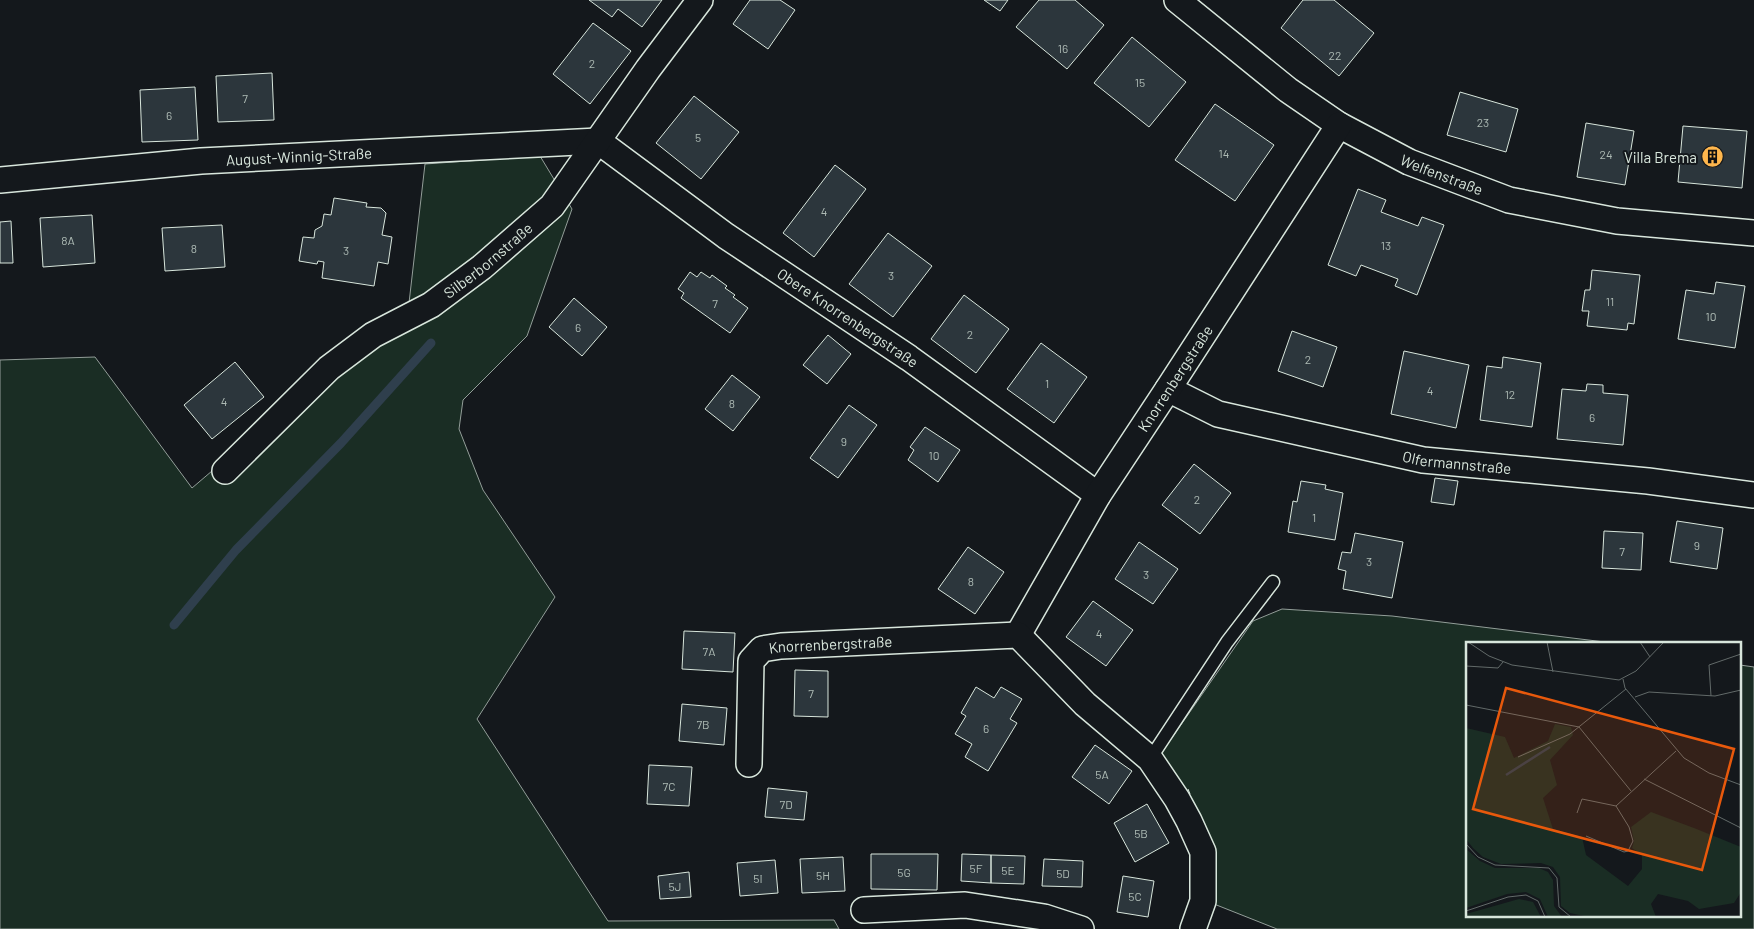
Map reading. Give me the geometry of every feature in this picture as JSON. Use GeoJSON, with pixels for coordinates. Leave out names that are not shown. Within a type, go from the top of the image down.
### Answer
{"type":"FeatureCollection","features":[{"type":"Feature","properties":{"kind":"street","name":"Silberbornstraße"},"geometry":{"type":"LineString","coordinates":[[225,471],[329,368],[373,336],[431,306],[482,267],[552,206],[648,69],[700,0]]}},
{"type":"Feature","properties":{"kind":"street","name":"Welfenstraße"},"geometry":{"type":"LineString","coordinates":[[1177,0],[1288,90],[1339,124],[1409,162],[1509,200],[1617,221],[1754,233]]}},
{"type":"Feature","properties":{"kind":"street","name":"Knorrenbergstraße"},"geometry":{"type":"LineString","coordinates":[[749,764],[751,661],[762,649],[781,646],[1018,636],[1098,495],[1339,124]]}},
{"type":"Feature","properties":{"kind":"street","name":"August-Winnig-Straße"},"geometry":{"type":"LineString","coordinates":[[0,180],[201,161],[598,141]]}},
{"type":"Feature","properties":{"kind":"street","name":"Obere Knorrenbergstraße"},"geometry":{"type":"LineString","coordinates":[[598,141],[726,236],[909,358],[1098,495]]}},
{"type":"Feature","properties":{"kind":"street","name":"Olfermannstraße"},"geometry":{"type":"LineString","coordinates":[[1168,389],[1218,414],[1423,460],[1648,481],[1754,495]]}},
{"type":"Feature","properties":{"kind":"street"},"geometry":{"type":"LineString","coordinates":[[1018,636],[1085,704],[1150,759],[1177,799],[1203,852],[1203,901],[1193,929]]}},
{"type":"Feature","properties":{"kind":"street"},"geometry":{"type":"LineString","coordinates":[[864,910],[965,905],[1044,916],[1081,929]]}},
{"type":"Feature","properties":{"kind":"lane"},"geometry":{"type":"LineString","coordinates":[[1150,759],[1227,642],[1273,582]]}},
{"type":"Feature","properties":{"kind":"green space"},"geometry":{"type":"Polygon","coordinates":[[[540,156],[572,209],[527,336],[463,400],[459,429],[483,490],[555,597],[477,719],[608,921],[834,920],[839,929],[0,929],[0,360],[95,357],[192,488],[409,303],[425,164],[540,156]]]}},
{"type":"Feature","properties":{"kind":"green space"},"geometry":{"type":"Polygon","coordinates":[[[1282,609],[1392,616],[1605,642],[1466,642],[1466,916],[1742,916],[1742,665],[1754,667],[1754,929],[1277,929],[1214,904],[1215,850],[1160,755],[1253,621],[1282,609]]]}},
{"type":"Feature","properties":{"kind":"building"},"geometry":{"type":"Polygon","coordinates":[[[589,0],[662,0],[642,27],[618,9],[612,17],[589,0]]]}},
{"type":"Feature","properties":{"kind":"building"},"geometry":{"type":"Polygon","coordinates":[[[750,0],[780,0],[795,10],[768,49],[733,24],[750,0]]]}},
{"type":"Feature","properties":{"kind":"building"},"geometry":{"type":"Polygon","coordinates":[[[984,0],[1008,0],[1000,11],[984,0]]]}},
{"type":"Feature","properties":{"kind":"building"},"geometry":{"type":"Polygon","coordinates":[[[1039,0],[1075,0],[1104,25],[1067,69],[1016,27],[1039,0]]]}},
{"type":"Feature","properties":{"kind":"building"},"geometry":{"type":"Polygon","coordinates":[[[1303,0],[1334,0],[1374,33],[1339,76],[1281,28],[1303,0]]]}},
{"type":"Feature","properties":{"kind":"building"},"geometry":{"type":"Polygon","coordinates":[[[593,23],[631,51],[590,104],[553,74],[593,23]]]}},
{"type":"Feature","properties":{"kind":"building"},"geometry":{"type":"Polygon","coordinates":[[[1132,37],[1186,82],[1149,127],[1094,83],[1132,37]]]}},
{"type":"Feature","properties":{"kind":"building"},"geometry":{"type":"Polygon","coordinates":[[[272,73],[274,120],[218,122],[216,76],[272,73]]]}},
{"type":"Feature","properties":{"kind":"building"},"geometry":{"type":"Polygon","coordinates":[[[195,87],[198,140],[142,142],[140,90],[195,87]]]}},
{"type":"Feature","properties":{"kind":"building"},"geometry":{"type":"Polygon","coordinates":[[[1460,92],[1518,109],[1506,152],[1447,135],[1460,92]]]}},
{"type":"Feature","properties":{"kind":"building"},"geometry":{"type":"Polygon","coordinates":[[[694,96],[739,132],[701,179],[656,143],[694,96]]]}},
{"type":"Feature","properties":{"kind":"building"},"geometry":{"type":"Polygon","coordinates":[[[1215,104],[1274,145],[1235,201],[1175,160],[1215,104]]]}},
{"type":"Feature","properties":{"kind":"building"},"geometry":{"type":"Polygon","coordinates":[[[1586,123],[1634,131],[1625,185],[1577,177],[1586,123]]]}},
{"type":"Feature","properties":{"kind":"building","name":"Villa Brema"},"geometry":{"type":"Polygon","coordinates":[[[1683,126],[1747,131],[1742,188],[1678,182],[1683,126]]]}},
{"type":"Feature","properties":{"kind":"building"},"geometry":{"type":"Polygon","coordinates":[[[835,165],[866,189],[814,257],[783,233],[835,165]]]}},
{"type":"Feature","properties":{"kind":"building"},"geometry":{"type":"Polygon","coordinates":[[[1358,189],[1386,200],[1381,212],[1418,226],[1422,217],[1444,225],[1417,295],[1395,286],[1398,279],[1361,265],[1356,276],[1328,265],[1358,189]]]}},
{"type":"Feature","properties":{"kind":"building"},"geometry":{"type":"Polygon","coordinates":[[[334,198],[367,203],[366,207],[381,208],[386,213],[382,235],[392,237],[388,264],[378,262],[374,286],[322,278],[324,262],[318,261],[317,264],[299,261],[303,237],[314,238],[315,230],[322,226],[324,214],[331,215],[334,198]]]}},
{"type":"Feature","properties":{"kind":"building"},"geometry":{"type":"Polygon","coordinates":[[[92,215],[95,263],[43,267],[40,218],[92,215]]]}},
{"type":"Feature","properties":{"kind":"building"},"geometry":{"type":"Polygon","coordinates":[[[11,221],[13,263],[0,263],[0,222],[11,221]]]}},
{"type":"Feature","properties":{"kind":"building"},"geometry":{"type":"Polygon","coordinates":[[[222,225],[225,267],[165,271],[162,228],[222,225]]]}},
{"type":"Feature","properties":{"kind":"building"},"geometry":{"type":"Polygon","coordinates":[[[888,233],[932,266],[893,317],[849,284],[888,233]]]}},
{"type":"Feature","properties":{"kind":"building"},"geometry":{"type":"Polygon","coordinates":[[[1592,270],[1640,275],[1634,324],[1628,323],[1627,330],[1587,326],[1589,311],[1582,311],[1585,290],[1590,290],[1592,270]]]}},
{"type":"Feature","properties":{"kind":"building"},"geometry":{"type":"Polygon","coordinates":[[[690,272],[697,277],[701,272],[710,278],[712,275],[727,286],[725,288],[735,295],[733,297],[748,308],[730,333],[681,298],[684,293],[678,289],[690,272]]]}},
{"type":"Feature","properties":{"kind":"building"},"geometry":{"type":"Polygon","coordinates":[[[1716,282],[1745,286],[1735,348],[1678,339],[1686,290],[1714,294],[1716,282]]]}},
{"type":"Feature","properties":{"kind":"building"},"geometry":{"type":"Polygon","coordinates":[[[964,295],[1009,329],[976,373],[931,339],[964,295]]]}},
{"type":"Feature","properties":{"kind":"building"},"geometry":{"type":"Polygon","coordinates":[[[574,298],[607,327],[582,356],[549,327],[574,298]]]}},
{"type":"Feature","properties":{"kind":"building"},"geometry":{"type":"Polygon","coordinates":[[[1292,331],[1337,347],[1323,387],[1278,371],[1292,331]]]}},
{"type":"Feature","properties":{"kind":"building"},"geometry":{"type":"Polygon","coordinates":[[[828,335],[851,354],[827,384],[803,365],[828,335]]]}},
{"type":"Feature","properties":{"kind":"building"},"geometry":{"type":"Polygon","coordinates":[[[1041,343],[1087,377],[1054,423],[1007,389],[1041,343]]]}},
{"type":"Feature","properties":{"kind":"building"},"geometry":{"type":"Polygon","coordinates":[[[1404,351],[1469,365],[1456,428],[1391,414],[1404,351]]]}},
{"type":"Feature","properties":{"kind":"building"},"geometry":{"type":"Polygon","coordinates":[[[1503,357],[1541,363],[1532,427],[1480,420],[1487,366],[1502,368],[1503,357]]]}},
{"type":"Feature","properties":{"kind":"building"},"geometry":{"type":"Polygon","coordinates":[[[235,362],[264,397],[212,439],[184,405],[235,362]]]}},
{"type":"Feature","properties":{"kind":"building"},"geometry":{"type":"Polygon","coordinates":[[[732,375],[760,397],[733,431],[705,409],[732,375]]]}},
{"type":"Feature","properties":{"kind":"building"},"geometry":{"type":"Polygon","coordinates":[[[1587,384],[1603,385],[1603,393],[1628,395],[1623,445],[1557,439],[1562,389],[1586,391],[1587,384]]]}},
{"type":"Feature","properties":{"kind":"building"},"geometry":{"type":"Polygon","coordinates":[[[849,405],[877,425],[838,478],[810,458],[849,405]]]}},
{"type":"Feature","properties":{"kind":"building"},"geometry":{"type":"Polygon","coordinates":[[[925,427],[960,450],[938,482],[908,460],[914,450],[910,447],[925,427]]]}},
{"type":"Feature","properties":{"kind":"building"},"geometry":{"type":"Polygon","coordinates":[[[1194,464],[1231,493],[1200,534],[1162,505],[1194,464]]]}},
{"type":"Feature","properties":{"kind":"building"},"geometry":{"type":"Polygon","coordinates":[[[1435,478],[1458,481],[1454,505],[1431,502],[1435,478]]]}},
{"type":"Feature","properties":{"kind":"building"},"geometry":{"type":"Polygon","coordinates":[[[1301,481],[1326,485],[1325,489],[1343,493],[1335,540],[1288,532],[1293,501],[1297,502],[1301,481]]]}},
{"type":"Feature","properties":{"kind":"building"},"geometry":{"type":"Polygon","coordinates":[[[1677,521],[1723,528],[1717,569],[1670,562],[1677,521]]]}},
{"type":"Feature","properties":{"kind":"building"},"geometry":{"type":"Polygon","coordinates":[[[1604,531],[1643,533],[1641,570],[1602,568],[1604,531]]]}},
{"type":"Feature","properties":{"kind":"building"},"geometry":{"type":"Polygon","coordinates":[[[1355,533],[1403,542],[1392,598],[1343,589],[1346,571],[1338,569],[1342,552],[1351,553],[1355,533]]]}},
{"type":"Feature","properties":{"kind":"building"},"geometry":{"type":"Polygon","coordinates":[[[1139,542],[1178,569],[1153,604],[1115,579],[1139,542]]]}},
{"type":"Feature","properties":{"kind":"building"},"geometry":{"type":"Polygon","coordinates":[[[968,547],[1004,572],[975,614],[938,589],[968,547]]]}},
{"type":"Feature","properties":{"kind":"building"},"geometry":{"type":"Polygon","coordinates":[[[1093,601],[1133,630],[1106,666],[1066,637],[1093,601]]]}},
{"type":"Feature","properties":{"kind":"building"},"geometry":{"type":"Polygon","coordinates":[[[684,631],[735,633],[733,672],[682,669],[684,631]]]}},
{"type":"Feature","properties":{"kind":"building"},"geometry":{"type":"Polygon","coordinates":[[[795,670],[828,671],[828,717],[794,716],[795,670]]]}},
{"type":"Feature","properties":{"kind":"building"},"geometry":{"type":"Polygon","coordinates":[[[976,687],[994,698],[1001,687],[1022,699],[1010,719],[1017,723],[988,771],[965,757],[972,744],[955,734],[966,716],[961,713],[976,687]]]}},
{"type":"Feature","properties":{"kind":"building"},"geometry":{"type":"Polygon","coordinates":[[[682,704],[727,708],[724,745],[679,741],[682,704]]]}},
{"type":"Feature","properties":{"kind":"building"},"geometry":{"type":"Polygon","coordinates":[[[1095,745],[1132,771],[1109,804],[1072,777],[1095,745]]]}},
{"type":"Feature","properties":{"kind":"building"},"geometry":{"type":"Polygon","coordinates":[[[649,765],[692,767],[689,806],[647,804],[649,765]]]}},
{"type":"Feature","properties":{"kind":"building"},"geometry":{"type":"Polygon","coordinates":[[[768,788],[807,792],[804,820],[765,817],[768,788]]]}},
{"type":"Feature","properties":{"kind":"building"},"geometry":{"type":"Polygon","coordinates":[[[1147,804],[1169,843],[1135,862],[1114,823],[1147,804]]]}},
{"type":"Feature","properties":{"kind":"building"},"geometry":{"type":"Polygon","coordinates":[[[871,854],[938,854],[937,890],[871,889],[871,854]]]}},
{"type":"Feature","properties":{"kind":"building"},"geometry":{"type":"Polygon","coordinates":[[[962,854],[991,855],[991,883],[961,881],[962,854]]]}},
{"type":"Feature","properties":{"kind":"building"},"geometry":{"type":"Polygon","coordinates":[[[991,855],[1025,856],[1024,884],[991,883],[991,855]]]}},
{"type":"Feature","properties":{"kind":"building"},"geometry":{"type":"Polygon","coordinates":[[[843,857],[845,891],[802,893],[800,859],[843,857]]]}},
{"type":"Feature","properties":{"kind":"building"},"geometry":{"type":"Polygon","coordinates":[[[1044,859],[1083,861],[1082,887],[1042,886],[1044,859]]]}},
{"type":"Feature","properties":{"kind":"building"},"geometry":{"type":"Polygon","coordinates":[[[775,860],[778,893],[740,896],[737,863],[775,860]]]}},
{"type":"Feature","properties":{"kind":"building"},"geometry":{"type":"Polygon","coordinates":[[[689,872],[691,897],[660,899],[658,876],[689,872]]]}},
{"type":"Feature","properties":{"kind":"building"},"geometry":{"type":"Polygon","coordinates":[[[1123,876],[1154,881],[1148,917],[1117,912],[1123,876]]]}},
{"type":"Feature","properties":{"kind":"waterway"},"geometry":{"type":"LineString","coordinates":[[174,625],[236,550],[341,443],[431,343]]}},
{"type":"Feature","properties":{"kind":"fence"},"geometry":{"type":"LineString","coordinates":[[1188,789],[1190,794]]}},
{"type":"Feature","properties":{"kind":"place","name":"Villa Brema"},"geometry":{"type":"Point","coordinates":[1713,157]}}]}
